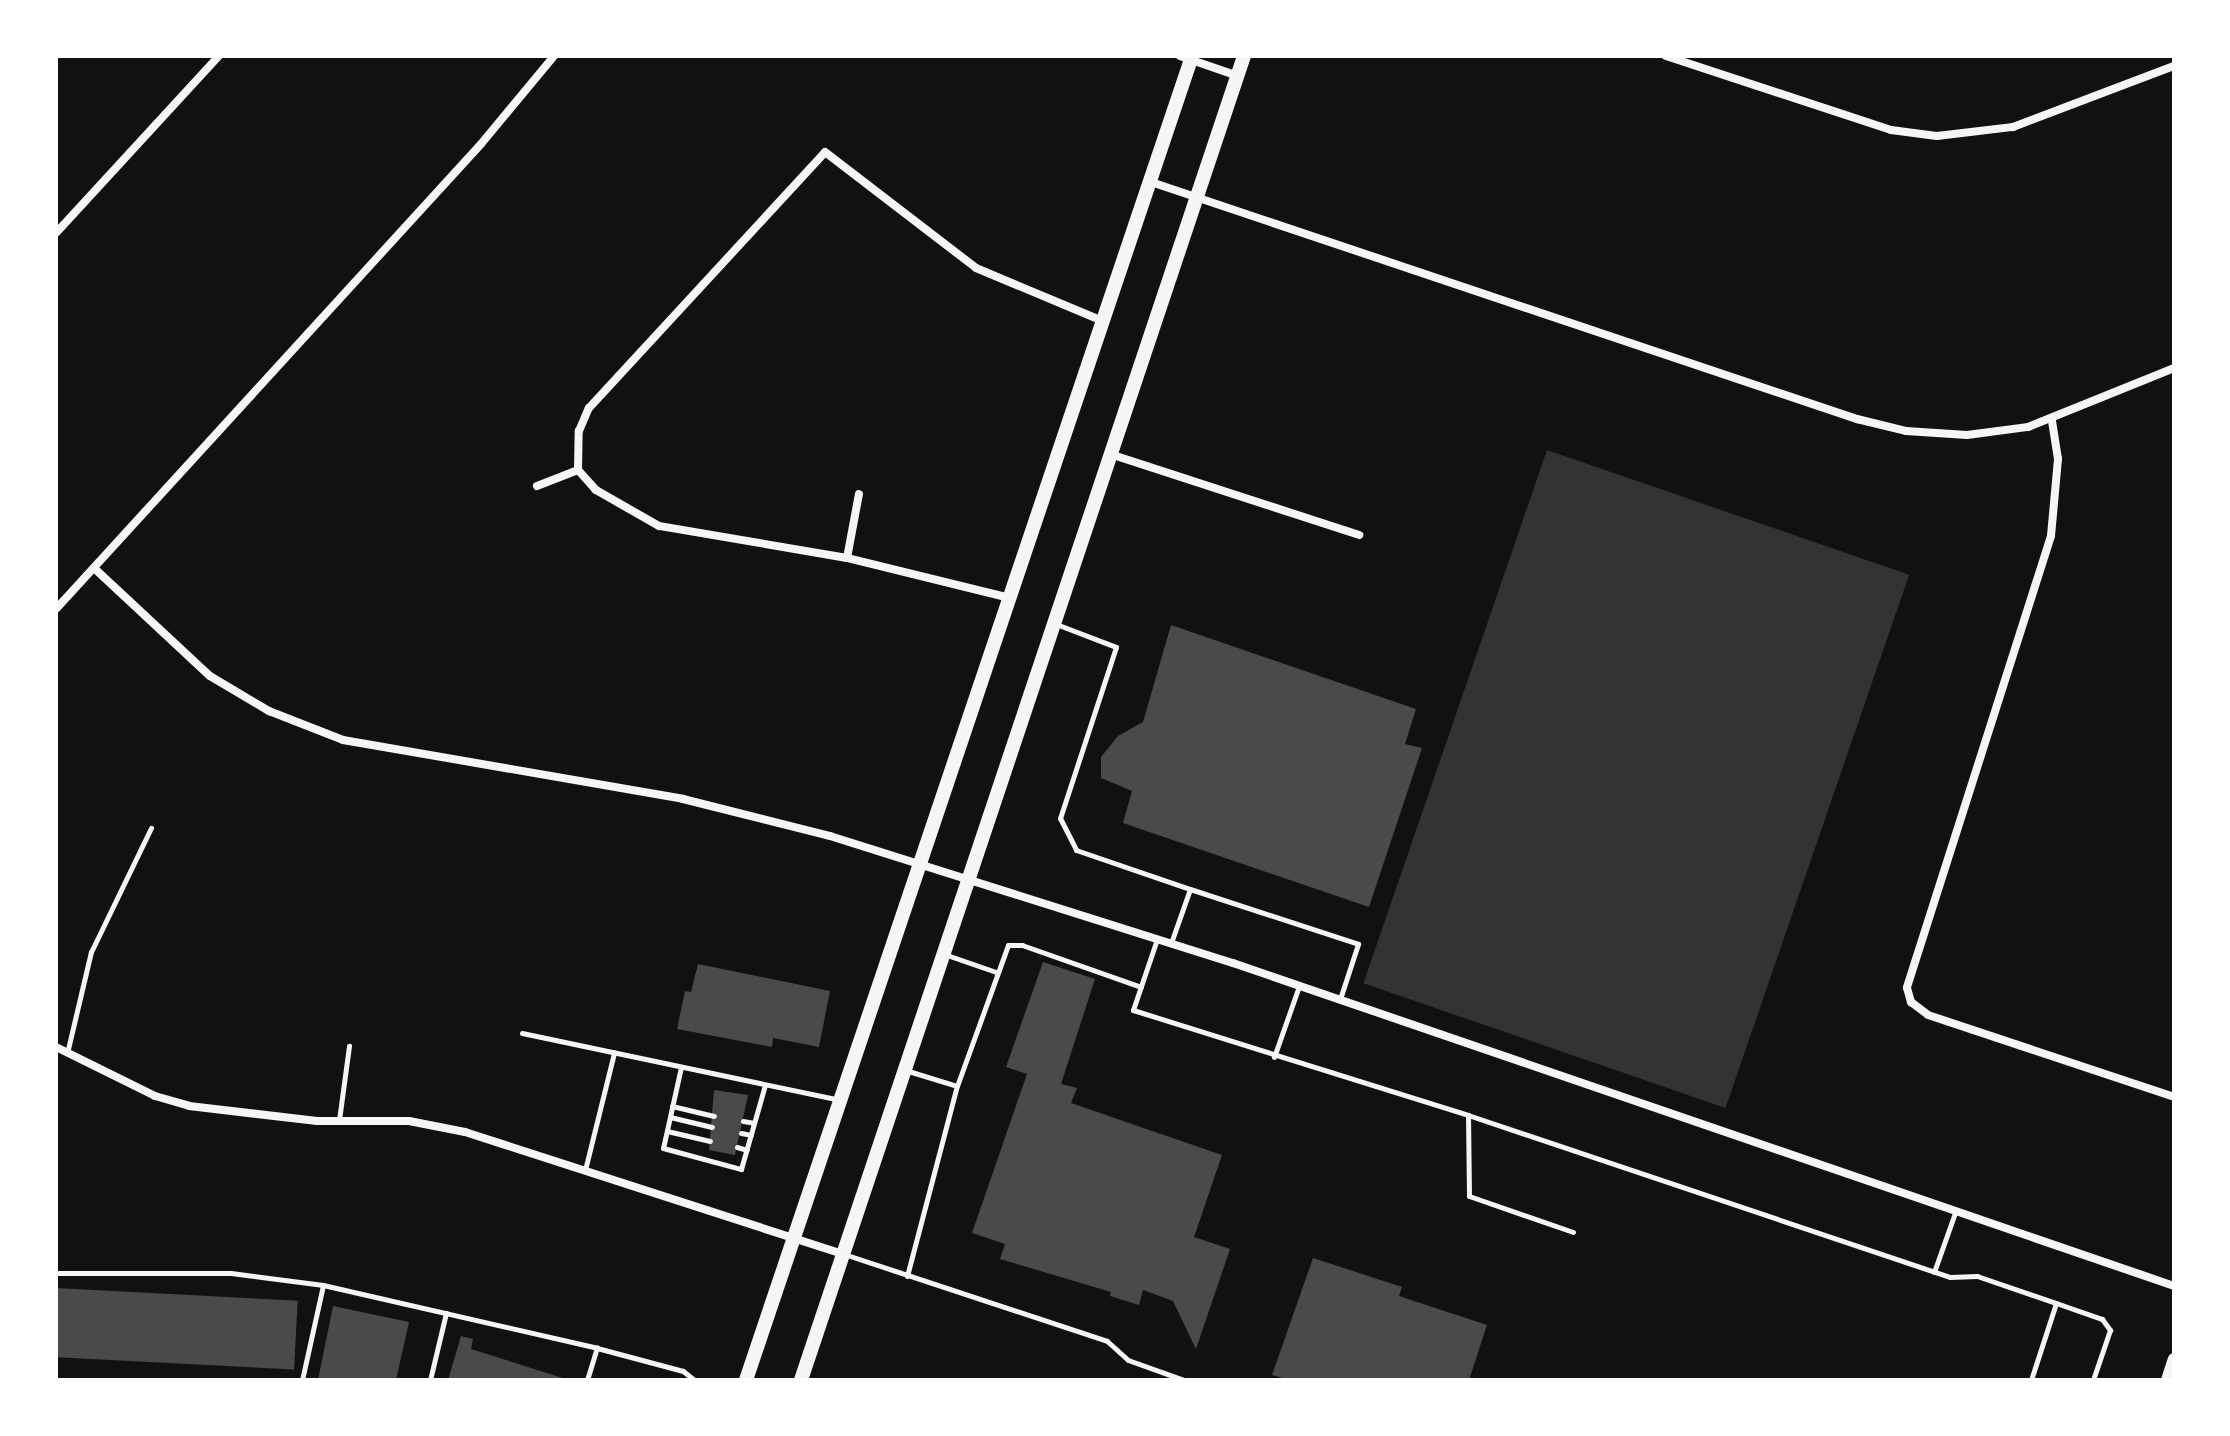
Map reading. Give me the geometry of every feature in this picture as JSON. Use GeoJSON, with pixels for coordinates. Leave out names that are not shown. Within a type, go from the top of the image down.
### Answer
{"type":"FeatureCollection","features":[{"type":"Feature","properties":{"kind":"main road"},"geometry":{"type":"LineString","coordinates":[[801,1380],[1244,56]]}},
{"type":"Feature","properties":{"kind":"main road"},"geometry":{"type":"LineString","coordinates":[[746,1380],[1151,182],[1188,57]]}},
{"type":"Feature","properties":{"kind":"street"},"geometry":{"type":"LineString","coordinates":[[56,233],[219,56]]}},
{"type":"Feature","properties":{"kind":"street"},"geometry":{"type":"LineString","coordinates":[[56,609],[481,144],[554,56]]}},
{"type":"Feature","properties":{"kind":"street"},"geometry":{"type":"LineString","coordinates":[[1666,56],[1878,127],[1937,136],[2013,127],[2174,66]]}},
{"type":"Feature","properties":{"kind":"street"},"geometry":{"type":"LineString","coordinates":[[1188,57],[1238,76]]}},
{"type":"Feature","properties":{"kind":"street"},"geometry":{"type":"LineString","coordinates":[[1010,598],[847,558],[659,526],[596,490],[578,470],[579,431],[589,408],[825,152],[976,268],[1103,321]]}},
{"type":"Feature","properties":{"kind":"street"},"geometry":{"type":"LineString","coordinates":[[1151,182],[1857,419],[1916,432],[1967,435],[2052,421],[2174,368]]}},
{"type":"Feature","properties":{"kind":"street"},"geometry":{"type":"LineString","coordinates":[[2052,421],[2058,459],[2051,536],[1914,954],[1907,988],[1911,1002],[1928,1015],[2174,1097]]}},
{"type":"Feature","properties":{"kind":"street"},"geometry":{"type":"LineString","coordinates":[[1113,455],[1359,535]]}},
{"type":"Feature","properties":{"kind":"street"},"geometry":{"type":"LineString","coordinates":[[537,486],[578,470]]}},
{"type":"Feature","properties":{"kind":"street"},"geometry":{"type":"LineString","coordinates":[[847,558],[859,494]]}},
{"type":"Feature","properties":{"kind":"street"},"geometry":{"type":"LineString","coordinates":[[94,568],[210,676],[243,698],[308,727],[446,760],[683,799],[969,879],[1157,938],[2174,1286]]}},
{"type":"Feature","properties":{"kind":"street"},"geometry":{"type":"LineString","coordinates":[[56,1047],[68,1049],[122,1081],[189,1106],[246,1116],[409,1121],[465,1132],[843,1254]]}},
{"type":"Feature","properties":{"kind":"lane"},"geometry":{"type":"LineString","coordinates":[[1055,624],[1116,647],[1060,818],[1076,850],[1358,944],[1339,1000]]}},
{"type":"Feature","properties":{"kind":"lane"},"geometry":{"type":"LineString","coordinates":[[68,1049],[91,952],[151,828]]}},
{"type":"Feature","properties":{"kind":"lane"},"geometry":{"type":"LineString","coordinates":[[1171,943],[1190,889]]}},
{"type":"Feature","properties":{"kind":"lane"},"geometry":{"type":"LineString","coordinates":[[1157,938],[1133,1010],[1274,1057],[1468,1115],[1934,1272],[1977,1276],[2102,1319],[2110,1330],[2093,1380]]}},
{"type":"Feature","properties":{"kind":"lane"},"geometry":{"type":"LineString","coordinates":[[907,1276],[916,1229],[957,1086],[1008,945],[1022,945],[1141,987]]}},
{"type":"Feature","properties":{"kind":"lane"},"geometry":{"type":"LineString","coordinates":[[944,953],[996,972]]}},
{"type":"Feature","properties":{"kind":"lane"},"geometry":{"type":"LineString","coordinates":[[1274,1057],[1299,986]]}},
{"type":"Feature","properties":{"kind":"lane"},"geometry":{"type":"LineString","coordinates":[[522,1033],[840,1100]]}},
{"type":"Feature","properties":{"kind":"lane"},"geometry":{"type":"LineString","coordinates":[[339,1120],[349,1046]]}},
{"type":"Feature","properties":{"kind":"lane"},"geometry":{"type":"LineString","coordinates":[[585,1170],[614,1053]]}},
{"type":"Feature","properties":{"kind":"lane"},"geometry":{"type":"LineString","coordinates":[[681,1067],[663,1148],[741,1169],[765,1084]]}},
{"type":"Feature","properties":{"kind":"lane"},"geometry":{"type":"LineString","coordinates":[[904,1070],[957,1086]]}},
{"type":"Feature","properties":{"kind":"lane"},"geometry":{"type":"LineString","coordinates":[[672,1106],[714,1116]]}},
{"type":"Feature","properties":{"kind":"lane"},"geometry":{"type":"LineString","coordinates":[[1468,1115],[1469,1196],[1573,1232]]}},
{"type":"Feature","properties":{"kind":"lane"},"geometry":{"type":"LineString","coordinates":[[670,1117],[712,1127]]}},
{"type":"Feature","properties":{"kind":"lane"},"geometry":{"type":"LineString","coordinates":[[743,1121],[754,1123]]}},
{"type":"Feature","properties":{"kind":"lane"},"geometry":{"type":"LineString","coordinates":[[667,1131],[710,1141]]}},
{"type":"Feature","properties":{"kind":"lane"},"geometry":{"type":"LineString","coordinates":[[741,1133],[751,1135]]}},
{"type":"Feature","properties":{"kind":"lane"},"geometry":{"type":"LineString","coordinates":[[737,1147],[747,1150]]}},
{"type":"Feature","properties":{"kind":"lane"},"geometry":{"type":"LineString","coordinates":[[1934,1272],[1956,1210]]}},
{"type":"Feature","properties":{"kind":"lane"},"geometry":{"type":"LineString","coordinates":[[843,1254],[1107,1341],[1128,1360],[1184,1380]]}},
{"type":"Feature","properties":{"kind":"lane"},"geometry":{"type":"LineString","coordinates":[[56,1273],[231,1273],[323,1285],[597,1348],[683,1371],[694,1380]]}},
{"type":"Feature","properties":{"kind":"lane"},"geometry":{"type":"LineString","coordinates":[[302,1380],[323,1285]]}},
{"type":"Feature","properties":{"kind":"lane"},"geometry":{"type":"LineString","coordinates":[[2031,1380],[2056,1303]]}},
{"type":"Feature","properties":{"kind":"lane"},"geometry":{"type":"LineString","coordinates":[[430,1380],[446,1313]]}},
{"type":"Feature","properties":{"kind":"lane"},"geometry":{"type":"LineString","coordinates":[[587,1380],[597,1348]]}},
{"type":"Feature","properties":{"kind":"shaded area"},"geometry":{"type":"Polygon","coordinates":[[[1547,450],[1909,575],[1726,1108],[1363,983],[1547,450]]]}},
{"type":"Feature","properties":{"kind":"building"},"geometry":{"type":"Polygon","coordinates":[[[1171,625],[1416,709],[1405,744],[1422,748],[1369,907],[1123,823],[1132,791],[1101,778],[1101,757],[1118,736],[1143,722],[1171,625]]]}},
{"type":"Feature","properties":{"kind":"building"},"geometry":{"type":"Polygon","coordinates":[[[1043,962],[1095,979],[1061,1084],[1077,1088],[1071,1103],[1222,1155],[1194,1237],[1230,1249],[1196,1349],[1173,1301],[1143,1290],[1139,1305],[1110,1296],[1111,1292],[1000,1259],[1005,1244],[972,1233],[1027,1074],[1006,1067],[1043,962]]]}},
{"type":"Feature","properties":{"kind":"building"},"geometry":{"type":"Polygon","coordinates":[[[698,964],[830,991],[819,1047],[773,1038],[772,1047],[677,1029],[685,991],[691,992],[698,964]]]}},
{"type":"Feature","properties":{"kind":"building"},"geometry":{"type":"Polygon","coordinates":[[[714,1090],[748,1095],[735,1155],[709,1150],[714,1090]]]}},
{"type":"Feature","properties":{"kind":"building"},"geometry":{"type":"Polygon","coordinates":[[[1313,1258],[1402,1287],[1399,1296],[1487,1325],[1469,1380],[1289,1380],[1272,1375],[1313,1258]]]}},
{"type":"Feature","properties":{"kind":"building"},"geometry":{"type":"Polygon","coordinates":[[[56,1288],[298,1301],[294,1370],[56,1357],[56,1288]]]}},
{"type":"Feature","properties":{"kind":"building"},"geometry":{"type":"Polygon","coordinates":[[[333,1306],[409,1322],[396,1380],[318,1380],[333,1306]]]}},
{"type":"Feature","properties":{"kind":"building"},"geometry":{"type":"Polygon","coordinates":[[[461,1336],[473,1339],[471,1349],[569,1380],[448,1380],[461,1336]]]}}]}
